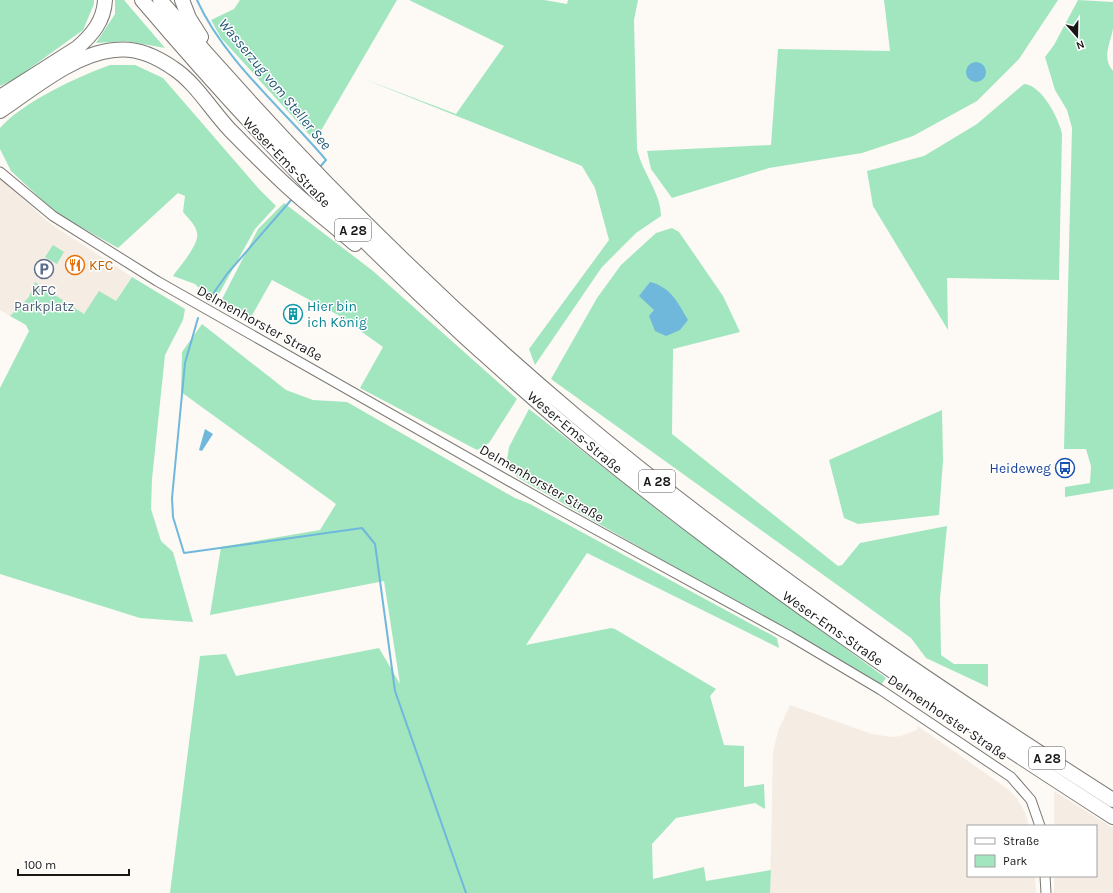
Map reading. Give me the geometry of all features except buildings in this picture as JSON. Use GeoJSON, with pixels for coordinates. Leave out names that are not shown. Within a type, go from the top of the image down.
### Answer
{"type":"FeatureCollection","features":[{"type":"Feature","properties":{"kind":"highway"},"geometry":{"type":"LineString","coordinates":[[1,96],[77,48],[87,39],[100,21],[105,0]]}},
{"type":"Feature","properties":{"kind":"highway","name":"Weser-Ems-Straße"},"geometry":{"type":"LineString","coordinates":[[142,0],[216,86],[298,176],[396,274],[504,372],[584,441],[705,536],[897,674],[1030,764],[1113,817]]}},
{"type":"Feature","properties":{"kind":"highway","name":"Weser-Ems-Straße"},"geometry":{"type":"LineString","coordinates":[[160,0],[211,60],[320,178],[400,258],[489,341],[577,417],[654,479],[725,533],[868,637],[1028,746],[1113,800]]}},
{"type":"Feature","properties":{"kind":"highway"},"geometry":{"type":"LineString","coordinates":[[182,0],[189,18],[200,35],[211,60]]}},
{"type":"Feature","properties":{"kind":"highway"},"geometry":{"type":"LineString","coordinates":[[0,111],[76,62],[98,53],[114,50],[140,52],[154,57],[174,68],[193,86],[229,128],[293,192],[386,272],[396,274]]}},
{"type":"Feature","properties":{"kind":"street","name":"Delmenhorster Straße"},"geometry":{"type":"LineString","coordinates":[[0,164],[10,180]]}},
{"type":"Feature","properties":{"kind":"street","name":"Delmenhorster Straße"},"geometry":{"type":"LineString","coordinates":[[0,172],[53,216],[157,281],[553,506],[796,639],[881,690],[1012,777],[1031,800],[1040,825]]}},
{"type":"Feature","properties":{"kind":"street"},"geometry":{"type":"LineString","coordinates":[[1045,877],[1046,893]]}},
{"type":"Feature","properties":{"kind":"shaded area"},"geometry":{"type":"Polygon","coordinates":[[[0,178],[48,222],[132,277],[116,301],[84,314],[29,297],[10,316],[0,310],[0,178]]]}},
{"type":"Feature","properties":{"kind":"shaded area"},"geometry":{"type":"Polygon","coordinates":[[[790,705],[872,734],[892,737],[901,736],[917,730],[918,726],[1008,789],[1018,800],[1025,812],[1029,825],[967,825],[967,877],[1035,877],[1036,893],[770,893],[773,753],[778,731],[790,705]]]}},
{"type":"Feature","properties":{"kind":"shaded area"},"geometry":{"type":"Polygon","coordinates":[[[1054,791],[1113,828],[1113,893],[1054,893],[1054,877],[1097,877],[1097,825],[1054,825],[1054,791]]]}},
{"type":"Feature","properties":{"kind":"green space"},"geometry":{"type":"Polygon","coordinates":[[[0,0],[94,0],[94,4],[83,30],[15,79],[0,86],[0,0]]]}},
{"type":"Feature","properties":{"kind":"green space"},"geometry":{"type":"Polygon","coordinates":[[[115,0],[124,0],[165,48],[126,41],[96,43],[115,14],[115,0]]]}},
{"type":"Feature","properties":{"kind":"green space"},"geometry":{"type":"Polygon","coordinates":[[[240,0],[397,0],[315,141],[221,38],[211,20],[234,9],[240,0]]]}},
{"type":"Feature","properties":{"kind":"green space"},"geometry":{"type":"Polygon","coordinates":[[[409,0],[544,0],[567,4],[568,0],[638,0],[634,20],[637,149],[639,158],[658,199],[661,216],[636,233],[602,267],[535,365],[529,349],[609,240],[595,188],[582,166],[364,79],[456,114],[504,46],[409,0]]]}},
{"type":"Feature","properties":{"kind":"green space"},"geometry":{"type":"Polygon","coordinates":[[[884,0],[1058,0],[1019,59],[977,101],[913,136],[862,153],[769,168],[672,198],[651,169],[647,151],[771,145],[778,49],[890,51],[884,0]]]}},
{"type":"Feature","properties":{"kind":"green space"},"geometry":{"type":"Polygon","coordinates":[[[1078,0],[1113,2],[1113,28],[1107,55],[1109,66],[1113,71],[1113,489],[1065,497],[1065,487],[1090,483],[1091,466],[1086,449],[1064,449],[1072,128],[1067,110],[1055,90],[1045,57],[1054,45],[1078,0]]]}},
{"type":"Feature","properties":{"kind":"green space"},"geometry":{"type":"Polygon","coordinates":[[[110,65],[135,65],[163,78],[259,189],[276,206],[255,229],[214,303],[195,284],[173,276],[192,249],[197,238],[195,227],[183,212],[185,196],[178,193],[118,248],[56,213],[11,171],[0,149],[0,128],[10,118],[51,91],[82,76],[110,65]]]}},
{"type":"Feature","properties":{"kind":"green space"},"geometry":{"type":"Polygon","coordinates":[[[1024,84],[1031,86],[1043,96],[1057,120],[1062,134],[1059,280],[947,278],[948,330],[873,206],[867,171],[924,156],[977,124],[1024,84]]]}},
{"type":"Feature","properties":{"kind":"green space"},"geometry":{"type":"Polygon","coordinates":[[[284,203],[373,271],[517,399],[489,443],[477,450],[360,388],[383,347],[338,315],[272,280],[251,317],[220,303],[258,229],[284,203]]]}},
{"type":"Feature","properties":{"kind":"green space"},"geometry":{"type":"Polygon","coordinates":[[[672,228],[679,232],[723,296],[740,332],[673,349],[672,434],[838,566],[842,565],[860,543],[947,526],[940,598],[941,655],[954,664],[988,664],[988,687],[926,658],[911,638],[551,379],[597,298],[621,265],[656,233],[672,228]]]}},
{"type":"Feature","properties":{"kind":"green space"},"geometry":{"type":"Polygon","coordinates":[[[53,245],[64,252],[57,264],[45,257],[53,245]]]}},
{"type":"Feature","properties":{"kind":"green space"},"geometry":{"type":"Polygon","coordinates":[[[132,277],[185,309],[183,320],[165,355],[152,479],[151,509],[161,541],[173,552],[193,622],[140,618],[0,574],[0,388],[29,331],[26,325],[10,316],[29,297],[35,282],[84,314],[99,291],[116,301],[132,277]]]}},
{"type":"Feature","properties":{"kind":"green space"},"geometry":{"type":"Polygon","coordinates":[[[202,324],[286,390],[313,400],[347,402],[515,498],[530,504],[777,638],[779,648],[587,553],[526,645],[611,628],[716,689],[710,696],[724,745],[744,746],[744,787],[764,784],[765,809],[755,803],[676,818],[652,844],[653,879],[704,867],[706,881],[771,870],[770,893],[170,893],[200,656],[226,654],[236,676],[379,648],[400,684],[384,581],[210,615],[221,547],[320,530],[336,504],[181,392],[182,352],[202,324]]]}},
{"type":"Feature","properties":{"kind":"green space"},"geometry":{"type":"Polygon","coordinates":[[[529,409],[674,523],[886,678],[881,685],[517,477],[507,460],[509,447],[529,409]]]}},
{"type":"Feature","properties":{"kind":"green space"},"geometry":{"type":"Polygon","coordinates":[[[942,410],[943,460],[939,515],[858,524],[844,518],[829,460],[942,410]]]}},
{"type":"Feature","properties":{"kind":"water"},"geometry":{"type":"Polygon","coordinates":[[[976,62],[983,65],[986,72],[983,79],[976,82],[969,79],[966,72],[969,65],[976,62]]]}},
{"type":"Feature","properties":{"kind":"water"},"geometry":{"type":"Polygon","coordinates":[[[650,282],[657,284],[669,292],[681,308],[688,320],[680,330],[666,336],[655,331],[649,316],[654,310],[639,296],[650,282]]]}},
{"type":"Feature","properties":{"kind":"water"},"geometry":{"type":"Polygon","coordinates":[[[205,429],[213,434],[202,451],[199,450],[205,429]]]}},
{"type":"Feature","properties":{"kind":"waterway","name":"Wasserzug vom Steller See"},"geometry":{"type":"LineString","coordinates":[[197,0],[222,43],[238,64],[326,160],[319,168]]}},
{"type":"Feature","properties":{"kind":"waterway"},"geometry":{"type":"LineString","coordinates":[[208,301],[227,274],[292,199]]}},
{"type":"Feature","properties":{"kind":"waterway"},"geometry":{"type":"LineString","coordinates":[[198,318],[185,363],[172,498],[173,517],[184,553],[362,528],[375,544],[395,691],[466,893]]}},
{"type":"Feature","properties":{"kind":"place","name":"KFC"},"geometry":{"type":"Point","coordinates":[75,265]}},
{"type":"Feature","properties":{"kind":"place","name":"KFC Parkplatz"},"geometry":{"type":"Point","coordinates":[44,269]}},
{"type":"Feature","properties":{"kind":"place","name":"Hier bin ich König"},"geometry":{"type":"Point","coordinates":[293,314]}},
{"type":"Feature","properties":{"kind":"place","name":"Heideweg"},"geometry":{"type":"Point","coordinates":[1065,468]}}]}
